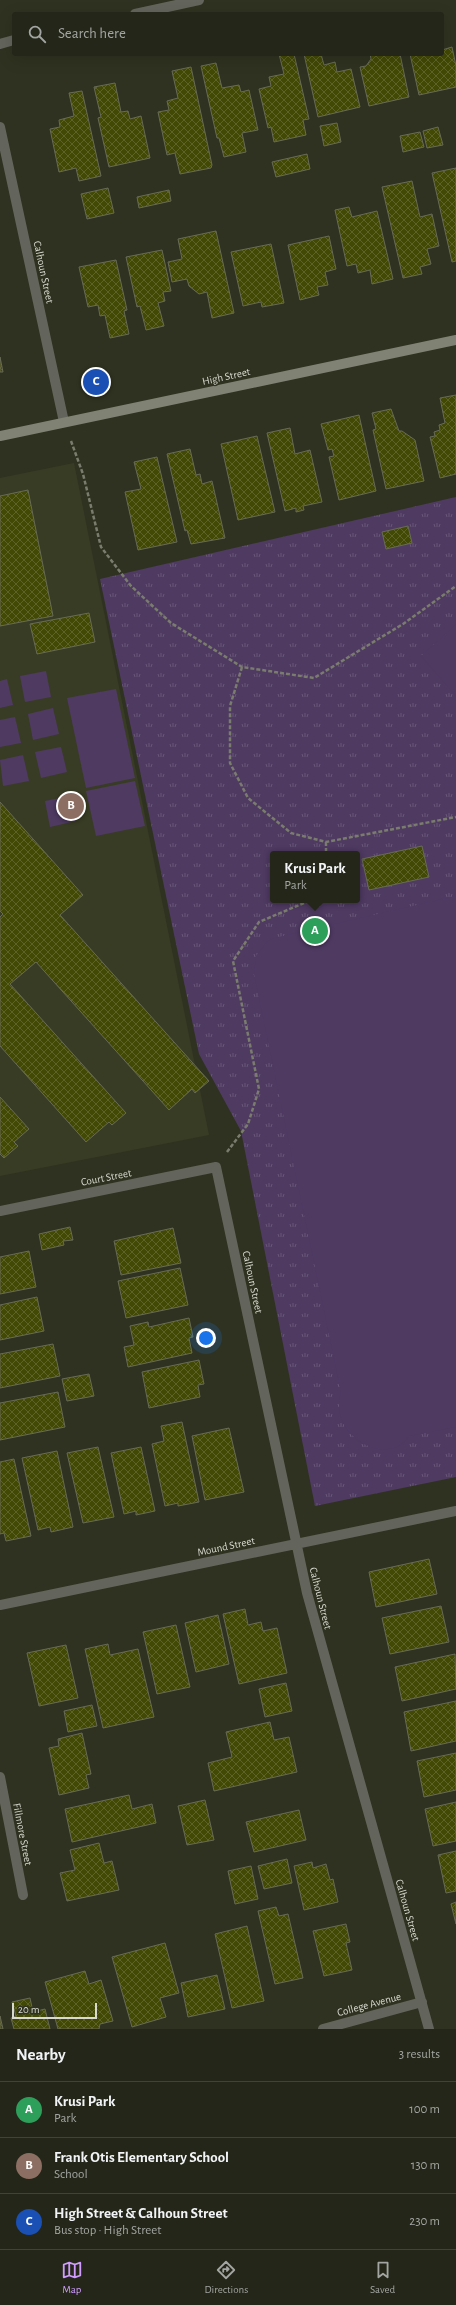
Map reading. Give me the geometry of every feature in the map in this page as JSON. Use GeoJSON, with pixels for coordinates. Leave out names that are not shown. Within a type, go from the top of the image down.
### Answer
{"type":"FeatureCollection","features":[{"type":"Feature","properties":{"kind":"main road","name":"High Street"},"geometry":{"type":"LineString","coordinates":[[0,436],[456,340]]}},
{"type":"Feature","properties":{"kind":"street"},"geometry":{"type":"LineString","coordinates":[[144,12],[200,0]]}},
{"type":"Feature","properties":{"kind":"street"},"geometry":{"type":"LineString","coordinates":[[0,44],[12,41]]}},
{"type":"Feature","properties":{"kind":"street","name":"Calhoun Street"},"geometry":{"type":"LineString","coordinates":[[0,128],[64,422]]}},
{"type":"Feature","properties":{"kind":"street","name":"Calhoun Street"},"geometry":{"type":"LineString","coordinates":[[216,1167],[307,1593],[430,2029]]}},
{"type":"Feature","properties":{"kind":"street","name":"Court Street"},"geometry":{"type":"LineString","coordinates":[[0,1211],[216,1167]]}},
{"type":"Feature","properties":{"kind":"street","name":"Mound Street"},"geometry":{"type":"LineString","coordinates":[[0,1605],[456,1511]]}},
{"type":"Feature","properties":{"kind":"street","name":"Fillmore Street"},"geometry":{"type":"LineString","coordinates":[[0,1777],[23,1895]]}},
{"type":"Feature","properties":{"kind":"street","name":"College Avenue"},"geometry":{"type":"LineString","coordinates":[[322,2029],[422,2002]]}},
{"type":"Feature","properties":{"kind":"path"},"geometry":{"type":"LineString","coordinates":[[64,422],[83,474],[101,547],[131,586],[171,623],[242,667],[314,678],[403,624],[456,586]]}},
{"type":"Feature","properties":{"kind":"path"},"geometry":{"type":"LineString","coordinates":[[242,667],[230,706],[230,763],[248,798],[291,832],[326,842],[456,817]]}},
{"type":"Feature","properties":{"kind":"path"},"geometry":{"type":"LineString","coordinates":[[326,842],[326,851]]}},
{"type":"Feature","properties":{"kind":"path"},"geometry":{"type":"LineString","coordinates":[[216,1167],[248,1124],[259,1090],[233,961],[259,922],[304,903]]}},
{"type":"Feature","properties":{"kind":"shaded area"},"geometry":{"type":"Polygon","coordinates":[[[74,463],[209,1135],[0,1176],[0,478],[74,463]]]}},
{"type":"Feature","properties":{"kind":"green space"},"geometry":{"type":"Polygon","coordinates":[[[456,497],[456,1477],[315,1506],[241,1131],[199,1054],[100,579],[456,497]]]}},
{"type":"Feature","properties":{"kind":"green space"},"geometry":{"type":"Polygon","coordinates":[[[456,625],[456,696],[421,656],[456,625]]]}},
{"type":"Feature","properties":{"kind":"green space"},"geometry":{"type":"Polygon","coordinates":[[[46,671],[51,697],[25,702],[20,676],[46,671]]]}},
{"type":"Feature","properties":{"kind":"green space"},"geometry":{"type":"Polygon","coordinates":[[[7,679],[13,705],[0,708],[0,681],[7,679]]]}},
{"type":"Feature","properties":{"kind":"green space"},"geometry":{"type":"Polygon","coordinates":[[[116,689],[135,778],[86,788],[67,698],[116,689]]]}},
{"type":"Feature","properties":{"kind":"green space"},"geometry":{"type":"Polygon","coordinates":[[[53,708],[59,734],[33,740],[28,714],[53,708]]]}},
{"type":"Feature","properties":{"kind":"green space"},"geometry":{"type":"Polygon","coordinates":[[[15,717],[21,743],[0,747],[0,720],[15,717]]]}},
{"type":"Feature","properties":{"kind":"green space"},"geometry":{"type":"Polygon","coordinates":[[[61,747],[67,772],[41,778],[35,752],[61,747]]]}},
{"type":"Feature","properties":{"kind":"green space"},"geometry":{"type":"Polygon","coordinates":[[[23,755],[29,781],[3,786],[0,760],[23,755]]]}},
{"type":"Feature","properties":{"kind":"green space"},"geometry":{"type":"Polygon","coordinates":[[[135,781],[145,826],[96,836],[86,791],[135,781]]]}},
{"type":"Feature","properties":{"kind":"green space"},"geometry":{"type":"Polygon","coordinates":[[[70,796],[76,821],[50,827],[45,801],[70,796]]]}},
{"type":"Feature","properties":{"kind":"green space"},"geometry":{"type":"Polygon","coordinates":[[[456,896],[456,1427],[409,1436],[400,1445],[388,1449],[375,1448],[362,1443],[351,1434],[343,1422],[339,1408],[341,1392],[254,974],[256,956],[268,941],[274,938],[456,896]]]}},
{"type":"Feature","properties":{"kind":"building"},"geometry":{"type":"Polygon","coordinates":[[[452,47],[456,66],[456,87],[419,95],[410,56],[444,56],[444,49],[452,47]]]}},
{"type":"Feature","properties":{"kind":"building"},"geometry":{"type":"Polygon","coordinates":[[[280,56],[294,56],[309,119],[303,120],[306,135],[274,142],[271,127],[268,128],[259,89],[271,86],[269,77],[284,74],[280,56]]]}},
{"type":"Feature","properties":{"kind":"building"},"geometry":{"type":"Polygon","coordinates":[[[304,56],[322,56],[324,65],[335,62],[337,72],[351,69],[360,107],[318,117],[304,56]]]}},
{"type":"Feature","properties":{"kind":"building"},"geometry":{"type":"Polygon","coordinates":[[[370,56],[400,56],[409,97],[369,106],[360,67],[366,66],[371,59],[370,56]]]}},
{"type":"Feature","properties":{"kind":"building"},"geometry":{"type":"Polygon","coordinates":[[[216,63],[222,88],[239,85],[241,92],[249,90],[258,130],[242,133],[246,152],[224,157],[219,138],[217,138],[201,66],[216,63]]]}},
{"type":"Feature","properties":{"kind":"building"},"geometry":{"type":"Polygon","coordinates":[[[191,67],[212,165],[211,168],[180,174],[175,153],[167,155],[158,112],[169,110],[167,101],[178,98],[172,71],[191,67]]]}},
{"type":"Feature","properties":{"kind":"building"},"geometry":{"type":"Polygon","coordinates":[[[115,83],[121,112],[128,111],[130,119],[141,116],[150,158],[109,167],[98,118],[101,117],[94,87],[115,83]]]}},
{"type":"Feature","properties":{"kind":"building"},"geometry":{"type":"Polygon","coordinates":[[[82,91],[101,176],[79,181],[76,168],[59,172],[50,129],[60,127],[59,120],[74,116],[69,93],[82,91]]]}},
{"type":"Feature","properties":{"kind":"building"},"geometry":{"type":"Polygon","coordinates":[[[337,123],[341,142],[324,146],[320,126],[337,123]]]}},
{"type":"Feature","properties":{"kind":"building"},"geometry":{"type":"Polygon","coordinates":[[[438,127],[443,145],[427,148],[423,131],[438,127]]]}},
{"type":"Feature","properties":{"kind":"building"},"geometry":{"type":"Polygon","coordinates":[[[420,132],[424,147],[403,152],[400,136],[420,132]]]}},
{"type":"Feature","properties":{"kind":"building"},"geometry":{"type":"Polygon","coordinates":[[[307,154],[310,169],[276,177],[272,162],[307,154]]]}},
{"type":"Feature","properties":{"kind":"building"},"geometry":{"type":"Polygon","coordinates":[[[456,168],[456,261],[452,262],[432,173],[456,168]]]}},
{"type":"Feature","properties":{"kind":"building"},"geometry":{"type":"Polygon","coordinates":[[[412,181],[420,217],[432,214],[439,246],[427,249],[431,264],[420,267],[422,274],[403,278],[382,187],[412,181]]]}},
{"type":"Feature","properties":{"kind":"building"},"geometry":{"type":"Polygon","coordinates":[[[108,188],[114,213],[87,219],[81,194],[108,188]]]}},
{"type":"Feature","properties":{"kind":"building"},"geometry":{"type":"Polygon","coordinates":[[[169,190],[171,201],[139,208],[137,197],[169,190]]]}},
{"type":"Feature","properties":{"kind":"building"},"geometry":{"type":"Polygon","coordinates":[[[349,207],[352,217],[377,211],[393,279],[372,284],[370,270],[358,273],[356,264],[347,266],[335,210],[349,207]]]}},
{"type":"Feature","properties":{"kind":"building"},"geometry":{"type":"Polygon","coordinates":[[[216,231],[234,313],[212,318],[207,292],[199,294],[189,286],[187,279],[172,282],[168,262],[182,259],[178,239],[216,231]]]}},
{"type":"Feature","properties":{"kind":"building"},"geometry":{"type":"Polygon","coordinates":[[[329,236],[336,269],[325,272],[328,285],[317,287],[319,295],[300,300],[288,245],[329,236]]]}},
{"type":"Feature","properties":{"kind":"building"},"geometry":{"type":"Polygon","coordinates":[[[271,244],[284,303],[262,307],[261,302],[243,306],[231,252],[271,244]]]}},
{"type":"Feature","properties":{"kind":"building"},"geometry":{"type":"Polygon","coordinates":[[[162,250],[171,291],[163,292],[165,301],[158,303],[164,326],[146,330],[140,306],[137,307],[126,257],[162,250]]]}},
{"type":"Feature","properties":{"kind":"building"},"geometry":{"type":"Polygon","coordinates":[[[116,260],[127,310],[124,311],[129,334],[110,338],[105,315],[100,316],[98,305],[88,307],[79,267],[116,260]]]}},
{"type":"Feature","properties":{"kind":"building"},"geometry":{"type":"Polygon","coordinates":[[[0,357],[3,372],[0,372],[0,357]]]}},
{"type":"Feature","properties":{"kind":"building"},"geometry":{"type":"Polygon","coordinates":[[[456,395],[456,474],[440,478],[430,437],[435,436],[434,432],[440,430],[439,425],[445,423],[440,398],[456,395]]]}},
{"type":"Feature","properties":{"kind":"building"},"geometry":{"type":"Polygon","coordinates":[[[391,409],[399,431],[402,431],[415,440],[424,481],[386,489],[373,430],[376,429],[372,413],[391,409]]]}},
{"type":"Feature","properties":{"kind":"building"},"geometry":{"type":"Polygon","coordinates":[[[359,415],[376,491],[339,500],[329,457],[334,456],[332,449],[328,450],[321,424],[359,415]]]}},
{"type":"Feature","properties":{"kind":"building"},"geometry":{"type":"Polygon","coordinates":[[[290,428],[295,454],[310,450],[322,502],[303,506],[304,510],[296,512],[296,508],[285,511],[267,433],[290,428]]]}},
{"type":"Feature","properties":{"kind":"building"},"geometry":{"type":"Polygon","coordinates":[[[257,436],[275,512],[238,520],[221,444],[257,436]]]}},
{"type":"Feature","properties":{"kind":"building"},"geometry":{"type":"Polygon","coordinates":[[[190,449],[196,475],[200,474],[202,484],[212,481],[225,538],[191,544],[187,530],[185,531],[167,454],[190,449]]]}},
{"type":"Feature","properties":{"kind":"building"},"geometry":{"type":"Polygon","coordinates":[[[157,457],[177,542],[138,550],[125,492],[141,489],[134,462],[157,457]]]}},
{"type":"Feature","properties":{"kind":"building"},"geometry":{"type":"Polygon","coordinates":[[[28,490],[53,616],[0,626],[0,496],[28,490]]]}},
{"type":"Feature","properties":{"kind":"building"},"geometry":{"type":"Polygon","coordinates":[[[408,526],[412,543],[386,549],[382,532],[408,526]]]}},
{"type":"Feature","properties":{"kind":"building"},"geometry":{"type":"Polygon","coordinates":[[[89,613],[95,642],[37,654],[30,624],[89,613]]]}},
{"type":"Feature","properties":{"kind":"building"},"geometry":{"type":"Polygon","coordinates":[[[0,802],[83,895],[60,915],[209,1081],[195,1093],[192,1089],[169,1110],[36,962],[10,984],[126,1113],[112,1125],[109,1122],[86,1142],[0,1046],[0,917],[3,914],[0,911],[0,802]]]}},
{"type":"Feature","properties":{"kind":"building"},"geometry":{"type":"Polygon","coordinates":[[[422,846],[429,877],[369,890],[362,859],[422,846]]]}},
{"type":"Feature","properties":{"kind":"building"},"geometry":{"type":"Polygon","coordinates":[[[0,1097],[29,1129],[14,1142],[18,1146],[4,1158],[0,1154],[0,1097]]]}},
{"type":"Feature","properties":{"kind":"building"},"geometry":{"type":"Polygon","coordinates":[[[70,1227],[73,1240],[63,1241],[64,1245],[42,1250],[39,1234],[70,1227]]]}},
{"type":"Feature","properties":{"kind":"building"},"geometry":{"type":"Polygon","coordinates":[[[173,1228],[181,1263],[121,1275],[114,1241],[173,1228]]]}},
{"type":"Feature","properties":{"kind":"building"},"geometry":{"type":"Polygon","coordinates":[[[29,1251],[36,1287],[0,1294],[0,1257],[29,1251]]]}},
{"type":"Feature","properties":{"kind":"building"},"geometry":{"type":"Polygon","coordinates":[[[180,1268],[188,1305],[126,1318],[118,1281],[180,1268]]]}},
{"type":"Feature","properties":{"kind":"building"},"geometry":{"type":"Polygon","coordinates":[[[37,1297],[44,1331],[0,1340],[0,1305],[37,1297]]]}},
{"type":"Feature","properties":{"kind":"building"},"geometry":{"type":"Polygon","coordinates":[[[189,1318],[193,1337],[189,1338],[192,1353],[128,1367],[124,1347],[134,1345],[130,1326],[148,1322],[149,1327],[189,1318]]]}},
{"type":"Feature","properties":{"kind":"building"},"geometry":{"type":"Polygon","coordinates":[[[53,1344],[60,1376],[0,1388],[0,1354],[53,1344]]]}},
{"type":"Feature","properties":{"kind":"building"},"geometry":{"type":"Polygon","coordinates":[[[199,1360],[204,1384],[198,1385],[200,1397],[149,1408],[142,1372],[199,1360]]]}},
{"type":"Feature","properties":{"kind":"building"},"geometry":{"type":"Polygon","coordinates":[[[89,1374],[94,1396],[67,1401],[62,1379],[89,1374]]]}},
{"type":"Feature","properties":{"kind":"building"},"geometry":{"type":"Polygon","coordinates":[[[58,1392],[65,1427],[0,1440],[0,1403],[58,1392]]]}},
{"type":"Feature","properties":{"kind":"building"},"geometry":{"type":"Polygon","coordinates":[[[182,1422],[199,1502],[178,1506],[178,1503],[165,1506],[152,1444],[164,1441],[161,1426],[182,1422]]]}},
{"type":"Feature","properties":{"kind":"building"},"geometry":{"type":"Polygon","coordinates":[[[229,1428],[244,1492],[205,1500],[192,1436],[229,1428]]]}},
{"type":"Feature","properties":{"kind":"building"},"geometry":{"type":"Polygon","coordinates":[[[98,1447],[114,1517],[83,1523],[67,1453],[98,1447]]]}},
{"type":"Feature","properties":{"kind":"building"},"geometry":{"type":"Polygon","coordinates":[[[141,1447],[155,1511],[136,1515],[136,1511],[124,1514],[111,1453],[141,1447]]]}},
{"type":"Feature","properties":{"kind":"building"},"geometry":{"type":"Polygon","coordinates":[[[57,1451],[73,1527],[51,1532],[50,1527],[38,1530],[22,1458],[57,1451]]]}},
{"type":"Feature","properties":{"kind":"building"},"geometry":{"type":"Polygon","coordinates":[[[14,1459],[31,1536],[6,1541],[4,1533],[0,1534],[0,1462],[14,1459]]]}},
{"type":"Feature","properties":{"kind":"building"},"geometry":{"type":"Polygon","coordinates":[[[429,1559],[437,1594],[376,1607],[369,1572],[429,1559]]]}},
{"type":"Feature","properties":{"kind":"building"},"geometry":{"type":"Polygon","coordinates":[[[441,1606],[449,1642],[390,1654],[382,1618],[441,1606]]]}},
{"type":"Feature","properties":{"kind":"building"},"geometry":{"type":"Polygon","coordinates":[[[245,1609],[248,1625],[261,1622],[263,1631],[277,1628],[287,1673],[239,1684],[223,1614],[245,1609]]]}},
{"type":"Feature","properties":{"kind":"building"},"geometry":{"type":"Polygon","coordinates":[[[218,1615],[229,1664],[196,1672],[185,1623],[218,1615]]]}},
{"type":"Feature","properties":{"kind":"building"},"geometry":{"type":"Polygon","coordinates":[[[176,1625],[190,1687],[157,1694],[143,1632],[176,1625]]]}},
{"type":"Feature","properties":{"kind":"building"},"geometry":{"type":"Polygon","coordinates":[[[108,1644],[110,1655],[138,1649],[154,1717],[103,1728],[85,1649],[108,1644]]]}},
{"type":"Feature","properties":{"kind":"building"},"geometry":{"type":"Polygon","coordinates":[[[66,1645],[78,1698],[39,1706],[27,1653],[66,1645]]]}},
{"type":"Feature","properties":{"kind":"building"},"geometry":{"type":"Polygon","coordinates":[[[455,1654],[456,1689],[402,1701],[395,1667],[455,1654]]]}},
{"type":"Feature","properties":{"kind":"building"},"geometry":{"type":"Polygon","coordinates":[[[286,1683],[292,1711],[265,1717],[259,1689],[286,1683]]]}},
{"type":"Feature","properties":{"kind":"building"},"geometry":{"type":"Polygon","coordinates":[[[456,1701],[456,1741],[411,1751],[404,1712],[456,1701]]]}},
{"type":"Feature","properties":{"kind":"building"},"geometry":{"type":"Polygon","coordinates":[[[92,1705],[97,1726],[68,1732],[64,1711],[92,1705]]]}},
{"type":"Feature","properties":{"kind":"building"},"geometry":{"type":"Polygon","coordinates":[[[270,1722],[274,1740],[289,1737],[297,1772],[214,1791],[208,1763],[232,1757],[226,1732],[270,1722]]]}},
{"type":"Feature","properties":{"kind":"building"},"geometry":{"type":"Polygon","coordinates":[[[82,1733],[91,1774],[86,1775],[89,1788],[59,1795],[49,1748],[59,1746],[58,1739],[82,1733]]]}},
{"type":"Feature","properties":{"kind":"building"},"geometry":{"type":"Polygon","coordinates":[[[456,1753],[456,1790],[424,1797],[417,1761],[456,1753]]]}},
{"type":"Feature","properties":{"kind":"building"},"geometry":{"type":"Polygon","coordinates":[[[129,1795],[132,1809],[152,1804],[156,1823],[72,1842],[65,1809],[129,1795]]]}},
{"type":"Feature","properties":{"kind":"building"},"geometry":{"type":"Polygon","coordinates":[[[205,1800],[214,1840],[187,1845],[178,1806],[205,1800]]]}},
{"type":"Feature","properties":{"kind":"building"},"geometry":{"type":"Polygon","coordinates":[[[456,1802],[456,1841],[433,1846],[425,1809],[456,1802]]]}},
{"type":"Feature","properties":{"kind":"building"},"geometry":{"type":"Polygon","coordinates":[[[299,1810],[306,1840],[254,1852],[246,1822],[299,1810]]]}},
{"type":"Feature","properties":{"kind":"building"},"geometry":{"type":"Polygon","coordinates":[[[99,1843],[104,1863],[112,1861],[119,1890],[67,1901],[60,1873],[75,1870],[70,1850],[99,1843]]]}},
{"type":"Feature","properties":{"kind":"building"},"geometry":{"type":"Polygon","coordinates":[[[456,1851],[456,1891],[446,1893],[438,1855],[456,1851]]]}},
{"type":"Feature","properties":{"kind":"building"},"geometry":{"type":"Polygon","coordinates":[[[287,1859],[292,1883],[264,1889],[258,1866],[287,1859]]]}},
{"type":"Feature","properties":{"kind":"building"},"geometry":{"type":"Polygon","coordinates":[[[312,1862],[313,1868],[326,1864],[330,1880],[333,1879],[338,1902],[304,1910],[294,1866],[312,1862]]]}},
{"type":"Feature","properties":{"kind":"building"},"geometry":{"type":"Polygon","coordinates":[[[251,1866],[258,1899],[235,1904],[228,1871],[251,1866]]]}},
{"type":"Feature","properties":{"kind":"building"},"geometry":{"type":"Polygon","coordinates":[[[456,1902],[456,1924],[451,1904],[456,1902]]]}},
{"type":"Feature","properties":{"kind":"building"},"geometry":{"type":"Polygon","coordinates":[[[276,1907],[279,1916],[288,1914],[303,1978],[275,1984],[258,1911],[276,1907]]]}},
{"type":"Feature","properties":{"kind":"building"},"geometry":{"type":"Polygon","coordinates":[[[346,1924],[350,1942],[346,1943],[352,1970],[324,1976],[313,1931],[346,1924]]]}},
{"type":"Feature","properties":{"kind":"building"},"geometry":{"type":"Polygon","coordinates":[[[247,1926],[264,2001],[232,2008],[215,1934],[247,1926]]]}},
{"type":"Feature","properties":{"kind":"building"},"geometry":{"type":"Polygon","coordinates":[[[165,1943],[179,1993],[160,1998],[166,2017],[132,2027],[112,1957],[165,1943]]]}},
{"type":"Feature","properties":{"kind":"building"},"geometry":{"type":"Polygon","coordinates":[[[85,1971],[89,1984],[101,1980],[113,2021],[100,2024],[99,2029],[58,2029],[45,1982],[85,1971]]]}},
{"type":"Feature","properties":{"kind":"building"},"geometry":{"type":"Polygon","coordinates":[[[217,1975],[225,2009],[188,2017],[181,1983],[217,1975]]]}},
{"type":"Feature","properties":{"kind":"building"},"geometry":{"type":"Polygon","coordinates":[[[30,1998],[33,2012],[45,2009],[50,2029],[14,2029],[11,2018],[16,2016],[12,2002],[30,1998]]]}},
{"type":"Feature","properties":{"kind":"building"},"geometry":{"type":"Polygon","coordinates":[[[0,2016],[3,2029],[0,2029],[0,2016]]]}},
{"type":"Feature","properties":{"kind":"place","name":"High Street & Calhoun Street"},"geometry":{"type":"Point","coordinates":[96,382]}},
{"type":"Feature","properties":{"kind":"place","name":"Frank Otis Elementary School"},"geometry":{"type":"Point","coordinates":[71,806]}},
{"type":"Feature","properties":{"kind":"place","name":"Krusi Park"},"geometry":{"type":"Point","coordinates":[315,931]}}]}
